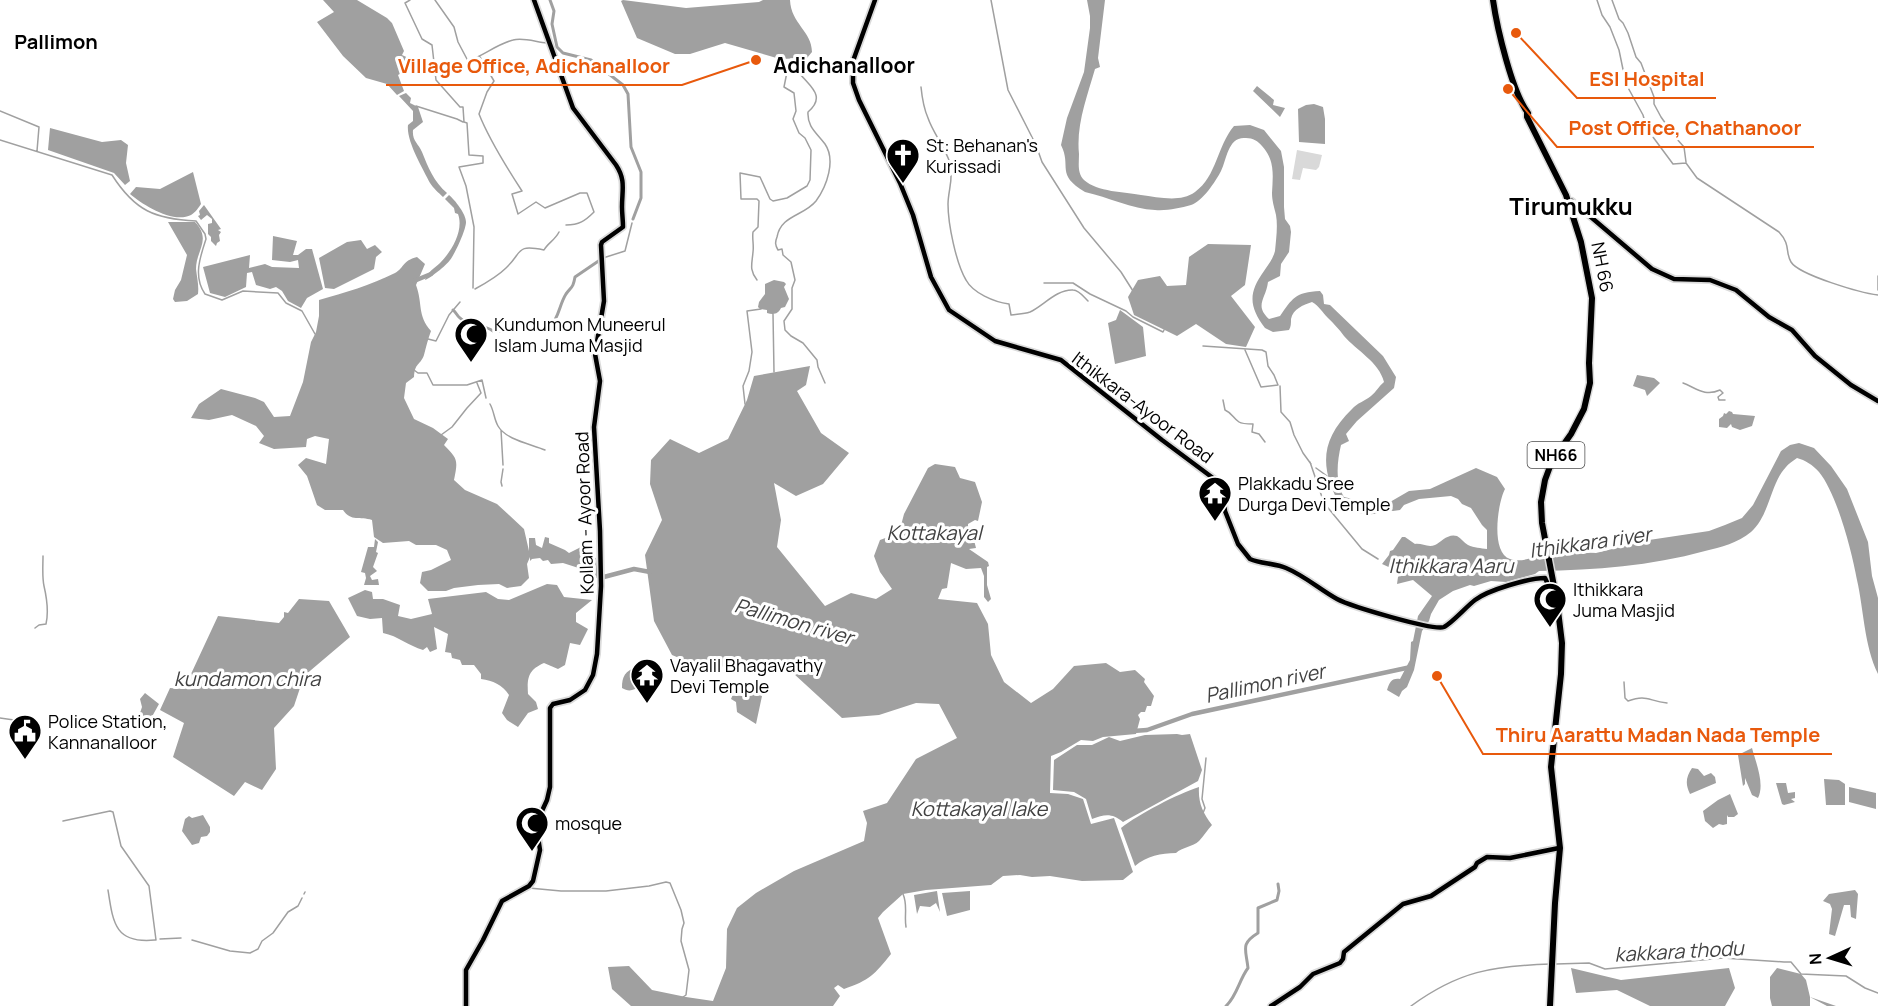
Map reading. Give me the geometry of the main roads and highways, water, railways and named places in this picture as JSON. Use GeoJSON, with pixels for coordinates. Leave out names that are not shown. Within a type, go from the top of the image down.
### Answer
{"type":"FeatureCollection","features":[{"type":"Feature","properties":{"kind":"highway","name":"NH 66"},"geometry":{"type":"LineString","coordinates":[[1493,0],[1498,29],[1520,99],[1578,211],[1594,295],[1593,363],[1584,409],[1575,428],[1552,461],[1545,480],[1541,512],[1557,602]]}},
{"type":"Feature","properties":{"kind":"highway","name":"NH 66"},"geometry":{"type":"LineString","coordinates":[[1527,112],[1530,123],[1566,195],[1581,242],[1592,298],[1589,363],[1591,367]]}},
{"type":"Feature","properties":{"kind":"highway","name":"NH66"},"geometry":{"type":"LineString","coordinates":[[1550,1006],[1559,848],[1551,767],[1561,667],[1561,631],[1557,602]]}},
{"type":"Feature","properties":{"kind":"main road","name":"Kollam - Ayoor Road"},"geometry":{"type":"LineString","coordinates":[[466,1006],[466,970],[502,901],[530,886],[533,881],[540,850],[536,825],[550,788],[549,710],[553,704],[570,700],[585,690],[593,675],[597,654],[601,586],[594,428],[600,381],[596,354],[604,301],[601,245],[623,227],[624,182],[616,165],[573,108],[534,0]]}},
{"type":"Feature","properties":{"kind":"main road","name":"Ithikkara-Ayoor Road"},"geometry":{"type":"LineString","coordinates":[[875,0],[853,61],[853,83],[914,215],[932,277],[949,310],[995,341],[1060,360],[1217,481],[1223,496],[1225,512],[1238,544],[1248,558],[1285,567],[1351,605],[1430,626],[1446,626],[1482,595],[1526,579],[1545,578],[1557,602]]}},
{"type":"Feature","properties":{"kind":"main road"},"geometry":{"type":"LineString","coordinates":[[1578,211],[1652,269],[1674,279],[1710,280],[1736,290],[1769,317],[1792,330],[1815,356],[1851,385],[1878,401]]}},
{"type":"Feature","properties":{"kind":"main road"},"geometry":{"type":"LineString","coordinates":[[1271,1006],[1300,987],[1313,974],[1340,963],[1344,952],[1403,904],[1431,896],[1485,858],[1522,857],[1559,848]]}},
{"type":"Feature","properties":{"kind":"water"},"geometry":{"type":"Polygon","coordinates":[[[323,0],[357,0],[392,23],[404,51],[402,55],[413,60],[412,67],[398,75],[404,91],[397,95],[387,84],[366,78],[343,56],[317,22],[334,12],[323,0]]]}},
{"type":"Feature","properties":{"kind":"water"},"geometry":{"type":"Polygon","coordinates":[[[763,0],[790,0],[794,15],[809,38],[812,52],[807,58],[780,59],[725,43],[690,54],[675,54],[637,38],[621,1],[686,8],[763,0]]]}},
{"type":"Feature","properties":{"kind":"water","name":"Ithikkara Aaru"},"geometry":{"type":"Polygon","coordinates":[[[1087,0],[1105,0],[1098,58],[1100,67],[1095,69],[1079,132],[1079,168],[1084,180],[1096,187],[1119,192],[1169,198],[1189,195],[1208,178],[1234,126],[1250,125],[1264,130],[1281,151],[1284,167],[1285,219],[1291,232],[1289,252],[1281,264],[1280,276],[1268,282],[1262,310],[1269,319],[1280,316],[1295,298],[1305,293],[1320,291],[1324,304],[1330,305],[1383,356],[1396,377],[1394,388],[1357,421],[1346,434],[1349,441],[1341,445],[1338,472],[1339,485],[1344,497],[1375,504],[1390,502],[1409,491],[1430,489],[1476,468],[1497,477],[1505,489],[1497,526],[1500,547],[1504,555],[1510,559],[1522,560],[1543,556],[1544,553],[1550,551],[1553,554],[1596,553],[1649,540],[1709,531],[1742,518],[1753,505],[1781,451],[1790,445],[1799,443],[1814,448],[1831,466],[1847,489],[1868,542],[1872,576],[1878,598],[1878,674],[1873,663],[1865,628],[1855,568],[1838,508],[1819,472],[1809,463],[1797,458],[1788,465],[1776,482],[1757,525],[1746,536],[1729,544],[1643,564],[1539,571],[1506,582],[1491,581],[1453,591],[1439,600],[1422,631],[1414,670],[1407,687],[1399,697],[1387,690],[1391,681],[1400,679],[1410,660],[1411,642],[1418,616],[1432,596],[1413,580],[1397,584],[1398,577],[1402,573],[1398,568],[1393,569],[1382,564],[1390,551],[1402,537],[1415,544],[1430,546],[1454,535],[1470,546],[1487,549],[1487,530],[1471,508],[1451,496],[1419,499],[1404,505],[1400,510],[1389,510],[1377,514],[1360,513],[1341,507],[1329,480],[1326,456],[1328,444],[1341,421],[1384,382],[1373,363],[1312,302],[1296,310],[1289,330],[1273,332],[1265,328],[1256,313],[1253,307],[1253,293],[1274,254],[1277,228],[1272,196],[1271,162],[1259,143],[1249,138],[1240,138],[1235,141],[1229,149],[1219,175],[1200,200],[1191,205],[1169,210],[1146,209],[1085,192],[1070,180],[1061,145],[1067,118],[1084,72],[1090,28],[1087,0]]]}},
{"type":"Feature","properties":{"kind":"water"},"geometry":{"type":"Polygon","coordinates":[[[1257,86],[1274,100],[1273,105],[1285,108],[1280,117],[1253,91],[1257,86]]]}},
{"type":"Feature","properties":{"kind":"water"},"geometry":{"type":"Polygon","coordinates":[[[406,93],[411,98],[410,103],[418,107],[423,122],[413,130],[413,137],[438,184],[447,193],[443,197],[430,183],[412,147],[408,125],[413,121],[413,111],[399,96],[406,93]]]}},
{"type":"Feature","properties":{"kind":"water"},"geometry":{"type":"Polygon","coordinates":[[[1314,104],[1323,107],[1325,144],[1299,142],[1298,109],[1314,104]]]}},
{"type":"Feature","properties":{"kind":"water"},"geometry":{"type":"Polygon","coordinates":[[[50,128],[102,142],[121,140],[128,145],[126,163],[130,181],[125,185],[114,173],[48,150],[50,128]]]}},
{"type":"Feature","properties":{"kind":"water"},"geometry":{"type":"Polygon","coordinates":[[[193,172],[201,204],[191,215],[176,217],[167,215],[150,208],[130,194],[136,187],[160,189],[193,172]]]}},
{"type":"Feature","properties":{"kind":"water"},"geometry":{"type":"Polygon","coordinates":[[[449,195],[464,215],[466,222],[464,230],[452,257],[438,272],[425,280],[449,253],[458,233],[458,214],[445,199],[449,195]]]}},
{"type":"Feature","properties":{"kind":"water"},"geometry":{"type":"Polygon","coordinates":[[[204,205],[221,229],[218,230],[221,232],[220,241],[216,246],[208,234],[208,224],[212,223],[212,219],[207,215],[201,220],[198,216],[204,205]]]}},
{"type":"Feature","properties":{"kind":"water"},"geometry":{"type":"Polygon","coordinates":[[[168,222],[195,222],[202,234],[203,240],[196,269],[198,294],[187,301],[175,302],[173,299],[181,280],[187,255],[168,222]]]}},
{"type":"Feature","properties":{"kind":"water"},"geometry":{"type":"Polygon","coordinates":[[[273,236],[297,241],[293,255],[298,255],[306,249],[312,249],[323,289],[307,298],[301,308],[288,301],[282,291],[276,287],[270,289],[256,285],[252,272],[247,273],[246,287],[225,297],[210,293],[203,267],[250,255],[249,268],[265,264],[272,267],[299,268],[298,260],[290,262],[272,260],[273,236]]]}},
{"type":"Feature","properties":{"kind":"water"},"geometry":{"type":"Polygon","coordinates":[[[361,240],[367,249],[375,245],[382,252],[376,257],[374,269],[334,289],[325,288],[319,258],[347,242],[361,240]]]}},
{"type":"Feature","properties":{"kind":"water"},"geometry":{"type":"Polygon","coordinates":[[[1208,244],[1251,245],[1245,285],[1231,296],[1255,327],[1246,347],[1226,344],[1196,324],[1177,336],[1134,315],[1128,297],[1138,280],[1160,276],[1167,286],[1186,285],[1189,257],[1208,244]]]}},
{"type":"Feature","properties":{"kind":"water"},"geometry":{"type":"Polygon","coordinates":[[[417,257],[425,264],[416,285],[422,314],[431,331],[424,355],[415,369],[414,377],[406,383],[404,398],[414,419],[433,428],[448,439],[444,445],[456,460],[454,480],[465,490],[497,504],[524,529],[529,551],[529,538],[535,538],[536,545],[542,548],[545,537],[549,538],[549,543],[569,553],[581,547],[587,555],[596,558],[598,579],[588,571],[563,563],[551,564],[548,560],[543,561],[540,558],[530,561],[530,557],[527,564],[529,578],[521,586],[507,588],[499,584],[478,585],[446,591],[428,591],[420,583],[422,572],[451,560],[447,550],[436,545],[416,545],[409,541],[383,543],[374,537],[372,520],[349,516],[343,510],[325,510],[317,505],[307,476],[298,465],[306,458],[326,464],[329,439],[315,436],[307,439],[306,447],[274,449],[259,443],[264,436],[256,426],[232,415],[209,420],[191,418],[199,404],[221,389],[264,402],[274,417],[290,416],[303,382],[311,342],[316,332],[319,300],[386,277],[398,271],[409,260],[417,257]]]}},
{"type":"Feature","properties":{"kind":"water"},"geometry":{"type":"Polygon","coordinates":[[[774,280],[786,284],[784,287],[789,299],[785,307],[772,314],[758,307],[765,294],[765,284],[774,280]]]}},
{"type":"Feature","properties":{"kind":"water"},"geometry":{"type":"Polygon","coordinates":[[[1120,310],[1143,327],[1146,356],[1115,364],[1108,323],[1116,320],[1120,310]]]}},
{"type":"Feature","properties":{"kind":"water","name":"Kottakayal lake"},"geometry":{"type":"Polygon","coordinates":[[[810,366],[806,385],[797,391],[821,433],[849,453],[823,484],[796,496],[774,483],[781,520],[777,547],[825,606],[851,593],[876,599],[892,589],[880,572],[874,556],[880,540],[899,533],[904,514],[928,468],[935,464],[955,467],[960,478],[975,482],[982,502],[978,521],[975,520],[968,524],[968,532],[976,532],[980,535],[973,536],[976,548],[969,549],[988,562],[987,585],[991,599],[988,602],[984,597],[984,576],[981,568],[966,569],[951,563],[947,588],[942,589],[938,599],[977,603],[988,624],[991,655],[1004,682],[1031,703],[1053,689],[1074,666],[1106,663],[1120,672],[1135,670],[1145,679],[1144,682],[1154,696],[1151,706],[1147,706],[1145,712],[1138,715],[1140,719],[1136,734],[1103,737],[1093,741],[1081,740],[1051,756],[1050,793],[1068,794],[1083,799],[1091,824],[1114,818],[1133,872],[1123,880],[1082,881],[1050,876],[1003,876],[991,885],[903,894],[878,918],[891,954],[866,980],[844,989],[838,985],[834,988],[840,996],[833,1006],[631,1006],[612,989],[608,967],[629,966],[652,990],[713,1001],[726,968],[727,929],[737,908],[756,893],[794,871],[864,841],[867,823],[863,811],[887,803],[916,759],[957,738],[939,704],[916,703],[879,715],[842,718],[781,662],[703,668],[672,655],[654,621],[645,555],[662,520],[650,484],[651,460],[670,439],[699,453],[728,439],[747,400],[754,376],[810,366]]]}},
{"type":"Feature","properties":{"kind":"water"},"geometry":{"type":"Polygon","coordinates":[[[1637,375],[1654,378],[1660,383],[1647,396],[1645,390],[1633,386],[1637,375]]]}},
{"type":"Feature","properties":{"kind":"water"},"geometry":{"type":"Polygon","coordinates":[[[1729,411],[1733,414],[1755,416],[1752,426],[1740,430],[1732,427],[1731,424],[1727,428],[1719,427],[1719,419],[1729,411]]]}},
{"type":"Feature","properties":{"kind":"water"},"geometry":{"type":"Polygon","coordinates":[[[375,539],[378,542],[376,552],[378,553],[373,567],[377,571],[370,576],[372,580],[378,579],[379,585],[364,585],[365,573],[361,572],[368,547],[374,547],[375,539]]]}},
{"type":"Feature","properties":{"kind":"water"},"geometry":{"type":"Polygon","coordinates":[[[547,584],[557,585],[564,597],[592,600],[576,613],[576,622],[588,629],[580,645],[570,643],[565,665],[558,669],[544,663],[532,672],[528,679],[528,694],[536,702],[538,709],[528,713],[518,727],[507,720],[502,713],[509,695],[503,688],[481,679],[481,674],[474,665],[462,665],[460,660],[452,658],[451,653],[445,652],[448,634],[434,627],[437,649],[430,652],[427,647],[423,650],[383,633],[382,618],[370,619],[357,616],[348,598],[365,590],[372,592],[373,599],[383,599],[400,605],[398,616],[411,619],[432,614],[428,599],[486,592],[498,599],[509,600],[547,584]]]}},
{"type":"Feature","properties":{"kind":"water","name":"kundamon chira"},"geometry":{"type":"Polygon","coordinates":[[[299,599],[329,601],[350,637],[304,676],[294,706],[274,728],[276,769],[262,790],[245,782],[234,796],[173,757],[184,723],[160,710],[170,688],[184,689],[218,616],[279,623],[284,617],[284,612],[288,613],[299,599]]]}},
{"type":"Feature","properties":{"kind":"water"},"geometry":{"type":"Polygon","coordinates":[[[637,667],[648,671],[649,680],[633,690],[622,688],[625,674],[637,667]]]}},
{"type":"Feature","properties":{"kind":"water"},"geometry":{"type":"Polygon","coordinates":[[[736,687],[762,696],[756,724],[737,712],[736,702],[731,699],[736,687]]]}},
{"type":"Feature","properties":{"kind":"water"},"geometry":{"type":"Polygon","coordinates":[[[145,693],[159,704],[149,722],[140,713],[142,707],[140,699],[145,693]]]}},
{"type":"Feature","properties":{"kind":"water"},"geometry":{"type":"Polygon","coordinates":[[[1190,734],[1202,770],[1198,781],[1123,822],[1108,815],[1092,819],[1086,799],[1074,792],[1053,790],[1054,760],[1077,745],[1092,745],[1109,737],[1120,741],[1145,735],[1190,734]]]}},
{"type":"Feature","properties":{"kind":"water"},"geometry":{"type":"Polygon","coordinates":[[[1752,748],[1761,786],[1758,798],[1752,795],[1745,778],[1743,786],[1738,755],[1752,748]]]}},
{"type":"Feature","properties":{"kind":"water"},"geometry":{"type":"Polygon","coordinates":[[[1692,768],[1698,769],[1704,776],[1711,773],[1716,783],[1690,794],[1687,781],[1692,768]]]}},
{"type":"Feature","properties":{"kind":"water"},"geometry":{"type":"Polygon","coordinates":[[[1824,779],[1839,780],[1845,784],[1845,805],[1826,805],[1824,779]]]}},
{"type":"Feature","properties":{"kind":"water"},"geometry":{"type":"Polygon","coordinates":[[[1776,783],[1786,783],[1788,793],[1795,792],[1795,798],[1791,799],[1795,802],[1782,804],[1776,783]]]}},
{"type":"Feature","properties":{"kind":"water"},"geometry":{"type":"Polygon","coordinates":[[[1199,787],[1202,807],[1212,825],[1197,843],[1176,853],[1154,856],[1135,866],[1121,828],[1158,805],[1199,787]]]}},
{"type":"Feature","properties":{"kind":"water"},"geometry":{"type":"Polygon","coordinates":[[[1849,787],[1876,793],[1876,809],[1849,802],[1849,787]]]}},
{"type":"Feature","properties":{"kind":"water"},"geometry":{"type":"Polygon","coordinates":[[[1730,794],[1738,814],[1734,817],[1727,815],[1727,824],[1719,824],[1713,828],[1705,821],[1703,811],[1730,794]]]}},
{"type":"Feature","properties":{"kind":"water"},"geometry":{"type":"Polygon","coordinates":[[[203,815],[210,827],[210,832],[207,836],[201,837],[199,843],[192,845],[182,831],[185,819],[189,816],[192,818],[203,815]]]}},
{"type":"Feature","properties":{"kind":"water"},"geometry":{"type":"Polygon","coordinates":[[[1855,890],[1858,894],[1856,919],[1851,917],[1850,905],[1844,905],[1835,936],[1829,934],[1832,909],[1830,904],[1823,901],[1829,894],[1855,890]]]}},
{"type":"Feature","properties":{"kind":"water"},"geometry":{"type":"Polygon","coordinates":[[[937,891],[940,912],[936,903],[930,907],[920,906],[917,914],[914,895],[937,891]]]}},
{"type":"Feature","properties":{"kind":"water"},"geometry":{"type":"Polygon","coordinates":[[[970,891],[970,910],[947,916],[942,893],[970,891]]]}},
{"type":"Feature","properties":{"kind":"water"},"geometry":{"type":"Polygon","coordinates":[[[1571,968],[1621,980],[1729,968],[1735,988],[1725,1006],[1650,1006],[1617,990],[1576,993],[1571,968]]]}},
{"type":"Feature","properties":{"kind":"water"},"geometry":{"type":"Polygon","coordinates":[[[1777,968],[1801,974],[1806,980],[1810,1006],[1772,1006],[1770,977],[1777,968]]]}},
{"type":"Feature","properties":{"kind":"water"},"geometry":{"type":"Polygon","coordinates":[[[1810,997],[1836,1006],[1827,1006],[1810,997]]]}},
{"type":"Feature","properties":{"kind":"waterway"},"geometry":{"type":"LineString","coordinates":[[410,0],[405,3],[422,39],[432,45],[436,80],[460,107],[463,107],[464,122],[467,123],[469,155],[483,156],[483,163],[459,167],[466,186],[474,227],[473,288]]}},
{"type":"Feature","properties":{"kind":"waterway"},"geometry":{"type":"LineString","coordinates":[[435,0],[454,27],[458,42],[468,61],[501,44],[517,39],[547,43]]}},
{"type":"Feature","properties":{"kind":"waterway"},"geometry":{"type":"LineString","coordinates":[[550,0],[554,11],[552,24],[557,47],[563,53],[591,60],[623,85],[628,94],[631,147],[641,172],[641,198],[633,219]]}},
{"type":"Feature","properties":{"kind":"waterway"},"geometry":{"type":"LineString","coordinates":[[991,0],[1008,90],[1036,145],[1042,162],[1084,228],[1121,272],[1133,291]]}},
{"type":"Feature","properties":{"kind":"waterway"},"geometry":{"type":"LineString","coordinates":[[1597,0],[1619,50],[1626,84],[1643,115],[1647,129],[1673,164],[1686,163],[1697,178],[1779,232],[1785,241],[1791,262],[1796,267],[1831,283],[1878,295]]}},
{"type":"Feature","properties":{"kind":"waterway"},"geometry":{"type":"LineString","coordinates":[[1612,0],[1619,19],[1628,33],[1636,57],[1641,63],[1654,97],[1654,104],[1673,134]]}},
{"type":"Feature","properties":{"kind":"waterway"},"geometry":{"type":"LineString","coordinates":[[480,57],[494,81],[487,92],[479,114],[504,163],[522,191],[512,194],[518,214],[536,202],[545,208],[580,193],[587,193],[594,212],[582,222],[566,225]]}},
{"type":"Feature","properties":{"kind":"waterway"},"geometry":{"type":"LineString","coordinates":[[757,280],[752,267],[753,232],[758,227],[759,201],[741,199],[740,173],[760,177],[773,201],[787,198],[807,186],[810,180],[811,150],[805,138],[799,133],[793,119],[796,111],[794,93],[784,87],[787,72],[798,71],[816,95],[814,106],[808,112],[808,117],[811,126],[828,150],[829,173],[816,201],[783,224],[776,244],[778,250],[782,249],[783,255],[791,262],[795,280],[792,288],[792,309],[784,321],[785,330],[803,343],[817,360],[825,383]]}},
{"type":"Feature","properties":{"kind":"waterway"},"geometry":{"type":"LineString","coordinates":[[921,87],[923,103],[930,124],[950,163],[949,222],[959,264],[969,285],[984,296],[1009,304],[1011,315],[1030,312],[1067,290],[1077,291],[1088,301]]}},
{"type":"Feature","properties":{"kind":"waterway"},"geometry":{"type":"LineString","coordinates":[[416,106],[463,122]]}},
{"type":"Feature","properties":{"kind":"waterway"},"geometry":{"type":"LineString","coordinates":[[0,111],[39,127],[37,151]]}},
{"type":"Feature","properties":{"kind":"waterway"},"geometry":{"type":"LineString","coordinates":[[1676,138],[1684,147],[1686,162]]}},
{"type":"Feature","properties":{"kind":"waterway"},"geometry":{"type":"LineString","coordinates":[[0,140],[112,175],[129,197],[147,211],[169,218],[196,221],[206,239],[198,274],[205,294],[222,300],[243,291],[278,293],[286,303],[302,311],[315,334]]}},
{"type":"Feature","properties":{"kind":"waterway"},"geometry":{"type":"LineString","coordinates":[[603,258],[625,251],[632,223]]}},
{"type":"Feature","properties":{"kind":"waterway"},"geometry":{"type":"LineString","coordinates":[[475,289],[499,274],[520,251],[528,248],[544,250],[559,232]]}},
{"type":"Feature","properties":{"kind":"waterway"},"geometry":{"type":"LineString","coordinates":[[453,310],[463,321],[493,331],[549,329],[575,277],[600,260]]}},
{"type":"Feature","properties":{"kind":"waterway","name":"Pallimon river"},"geometry":{"type":"LineString","coordinates":[[414,281],[431,274]]}},
{"type":"Feature","properties":{"kind":"waterway"},"geometry":{"type":"LineString","coordinates":[[1878,276],[1878,290]]}},
{"type":"Feature","properties":{"kind":"waterway"},"geometry":{"type":"LineString","coordinates":[[1044,283],[1073,283],[1133,317],[1163,332],[1164,330]]}},
{"type":"Feature","properties":{"kind":"waterway"},"geometry":{"type":"LineString","coordinates":[[428,339],[436,341],[449,315],[460,302]]}},
{"type":"Feature","properties":{"kind":"waterway"},"geometry":{"type":"LineString","coordinates":[[745,404],[743,386],[749,371],[752,352],[747,311],[761,309]]}},
{"type":"Feature","properties":{"kind":"waterway"},"geometry":{"type":"LineString","coordinates":[[773,314],[774,372]]}},
{"type":"Feature","properties":{"kind":"waterway"},"geometry":{"type":"LineString","coordinates":[[1203,346],[1262,350],[1266,352],[1268,366],[1278,385],[1261,387],[1245,350]]}},
{"type":"Feature","properties":{"kind":"waterway"},"geometry":{"type":"LineString","coordinates":[[414,370],[418,373],[427,373],[433,385],[467,385],[482,380],[486,398]]}},
{"type":"Feature","properties":{"kind":"waterway"},"geometry":{"type":"LineString","coordinates":[[441,435],[452,427],[481,393],[477,383]]}},
{"type":"Feature","properties":{"kind":"waterway"},"geometry":{"type":"LineString","coordinates":[[1683,383],[1710,393],[1720,390],[1723,393],[1718,397],[1719,400],[1725,400]]}},
{"type":"Feature","properties":{"kind":"waterway"},"geometry":{"type":"LineString","coordinates":[[1280,386],[1281,412],[1290,422],[1294,435],[1311,464]]}},
{"type":"Feature","properties":{"kind":"waterway"},"geometry":{"type":"LineString","coordinates":[[1223,400],[1225,410],[1240,423],[1253,424],[1252,432],[1259,434],[1265,442]]}},
{"type":"Feature","properties":{"kind":"waterway"},"geometry":{"type":"LineString","coordinates":[[490,404],[502,431],[513,438],[545,450]]}},
{"type":"Feature","properties":{"kind":"waterway"},"geometry":{"type":"LineString","coordinates":[[501,430],[503,465]]}},
{"type":"Feature","properties":{"kind":"waterway"},"geometry":{"type":"LineString","coordinates":[[1310,462],[1324,503],[1362,549],[1378,559]]}},
{"type":"Feature","properties":{"kind":"waterway"},"geometry":{"type":"LineString","coordinates":[[1316,468],[1327,476]]}},
{"type":"Feature","properties":{"kind":"waterway"},"geometry":{"type":"LineString","coordinates":[[502,486],[503,469]]}},
{"type":"Feature","properties":{"kind":"waterway"},"geometry":{"type":"LineString","coordinates":[[35,628],[46,624],[47,619],[43,556]]}},
{"type":"Feature","properties":{"kind":"waterway","name":"Pallimon river"},"geometry":{"type":"LineString","coordinates":[[594,572],[600,578],[634,569],[650,572]]}},
{"type":"Feature","properties":{"kind":"waterway","name":"Pallimon river"},"geometry":{"type":"LineString","coordinates":[[1133,731],[1147,730],[1192,714],[1411,667]]}},
{"type":"Feature","properties":{"kind":"waterway"},"geometry":{"type":"LineString","coordinates":[[1624,682],[1625,698],[1628,701],[1644,698],[1667,703]]}},
{"type":"Feature","properties":{"kind":"waterway"},"geometry":{"type":"LineString","coordinates":[[0,718],[28,722]]}},
{"type":"Feature","properties":{"kind":"waterway"},"geometry":{"type":"LineString","coordinates":[[1203,813],[1206,758]]}},
{"type":"Feature","properties":{"kind":"waterway"},"geometry":{"type":"LineString","coordinates":[[63,821],[113,812],[121,846],[149,886],[156,940]]}},
{"type":"Feature","properties":{"kind":"waterway"},"geometry":{"type":"LineString","coordinates":[[529,888],[606,891],[670,883],[684,923],[681,941],[689,970],[686,995],[683,997]]}},
{"type":"Feature","properties":{"kind":"waterway"},"geometry":{"type":"LineString","coordinates":[[1226,1006],[1233,998],[1248,968],[1246,944],[1258,933],[1258,908],[1277,900],[1278,884]]}},
{"type":"Feature","properties":{"kind":"waterway"},"geometry":{"type":"LineString","coordinates":[[108,890],[118,929],[131,939],[155,940]]}},
{"type":"Feature","properties":{"kind":"waterway"},"geometry":{"type":"LineString","coordinates":[[903,894],[906,927]]}},
{"type":"Feature","properties":{"kind":"waterway"},"geometry":{"type":"LineString","coordinates":[[192,940],[230,951],[250,953],[258,949],[262,941],[273,933],[288,912],[298,906],[302,898]]}},
{"type":"Feature","properties":{"kind":"waterway"},"geometry":{"type":"LineString","coordinates":[[485,941],[500,910]]}},
{"type":"Feature","properties":{"kind":"waterway"},"geometry":{"type":"LineString","coordinates":[[160,939],[181,938]]}},
{"type":"Feature","properties":{"kind":"waterway","name":"kakkara thodu"},"geometry":{"type":"LineString","coordinates":[[1556,964],[1589,963],[1605,969],[1723,958],[1791,962],[1801,974],[1846,976],[1878,993]]}},
{"type":"Feature","properties":{"kind":"waterway","name":"kakkara thodu"},"geometry":{"type":"LineString","coordinates":[[1411,1006],[1445,985],[1477,973],[1511,966],[1551,964]]}},
{"type":"Feature","properties":{"kind":"place","name":"ESI Hospital"},"geometry":{"type":"Point","coordinates":[1516,33]}},
{"type":"Feature","properties":{"kind":"place","name":"Village Office, Adichanalloor"},"geometry":{"type":"Point","coordinates":[756,60]}},
{"type":"Feature","properties":{"kind":"place","name":"Post Office, Chathanoor"},"geometry":{"type":"Point","coordinates":[1508,89]}},
{"type":"Feature","properties":{"kind":"place","name":"St: Behanan's Kurissadi"},"geometry":{"type":"Point","coordinates":[903,184]}},
{"type":"Feature","properties":{"kind":"place","name":"Kundumon Muneerul Islam Juma Masjid"},"geometry":{"type":"Point","coordinates":[471,363]}},
{"type":"Feature","properties":{"kind":"place","name":"Plakkadu Sree Durga Devi Temple"},"geometry":{"type":"Point","coordinates":[1215,522]}},
{"type":"Feature","properties":{"kind":"place","name":"Ithikkara Juma Masjid"},"geometry":{"type":"Point","coordinates":[1550,628]}},
{"type":"Feature","properties":{"kind":"place","name":"Thiru Aarattu Madan Nada Temple"},"geometry":{"type":"Point","coordinates":[1437,676]}},
{"type":"Feature","properties":{"kind":"place","name":"Vayalil Bhagavathy Devi Temple"},"geometry":{"type":"Point","coordinates":[647,704]}},
{"type":"Feature","properties":{"kind":"place","name":"Police Station, Kannanalloor"},"geometry":{"type":"Point","coordinates":[25,760]}},
{"type":"Feature","properties":{"kind":"place","name":"mosque"},"geometry":{"type":"Point","coordinates":[532,852]}},
{"type":"Feature","properties":{"kind":"district","name":"Pallimon"},"geometry":{"type":"Point","coordinates":[56,41]}},
{"type":"Feature","properties":{"kind":"district","name":"Adichanalloor"},"geometry":{"type":"Point","coordinates":[844,65]}},
{"type":"Feature","properties":{"kind":"district","name":"Tirumukku"},"geometry":{"type":"Point","coordinates":[1571,205]}},
{"type":"Feature","properties":{"kind":"water label","name":"Kottakayal"},"geometry":{"type":"Point","coordinates":[934,532]}},
{"type":"Feature","properties":{"kind":"water label","name":"Ithikkara river"},"geometry":{"type":"Point","coordinates":[1590,542]}}]}
